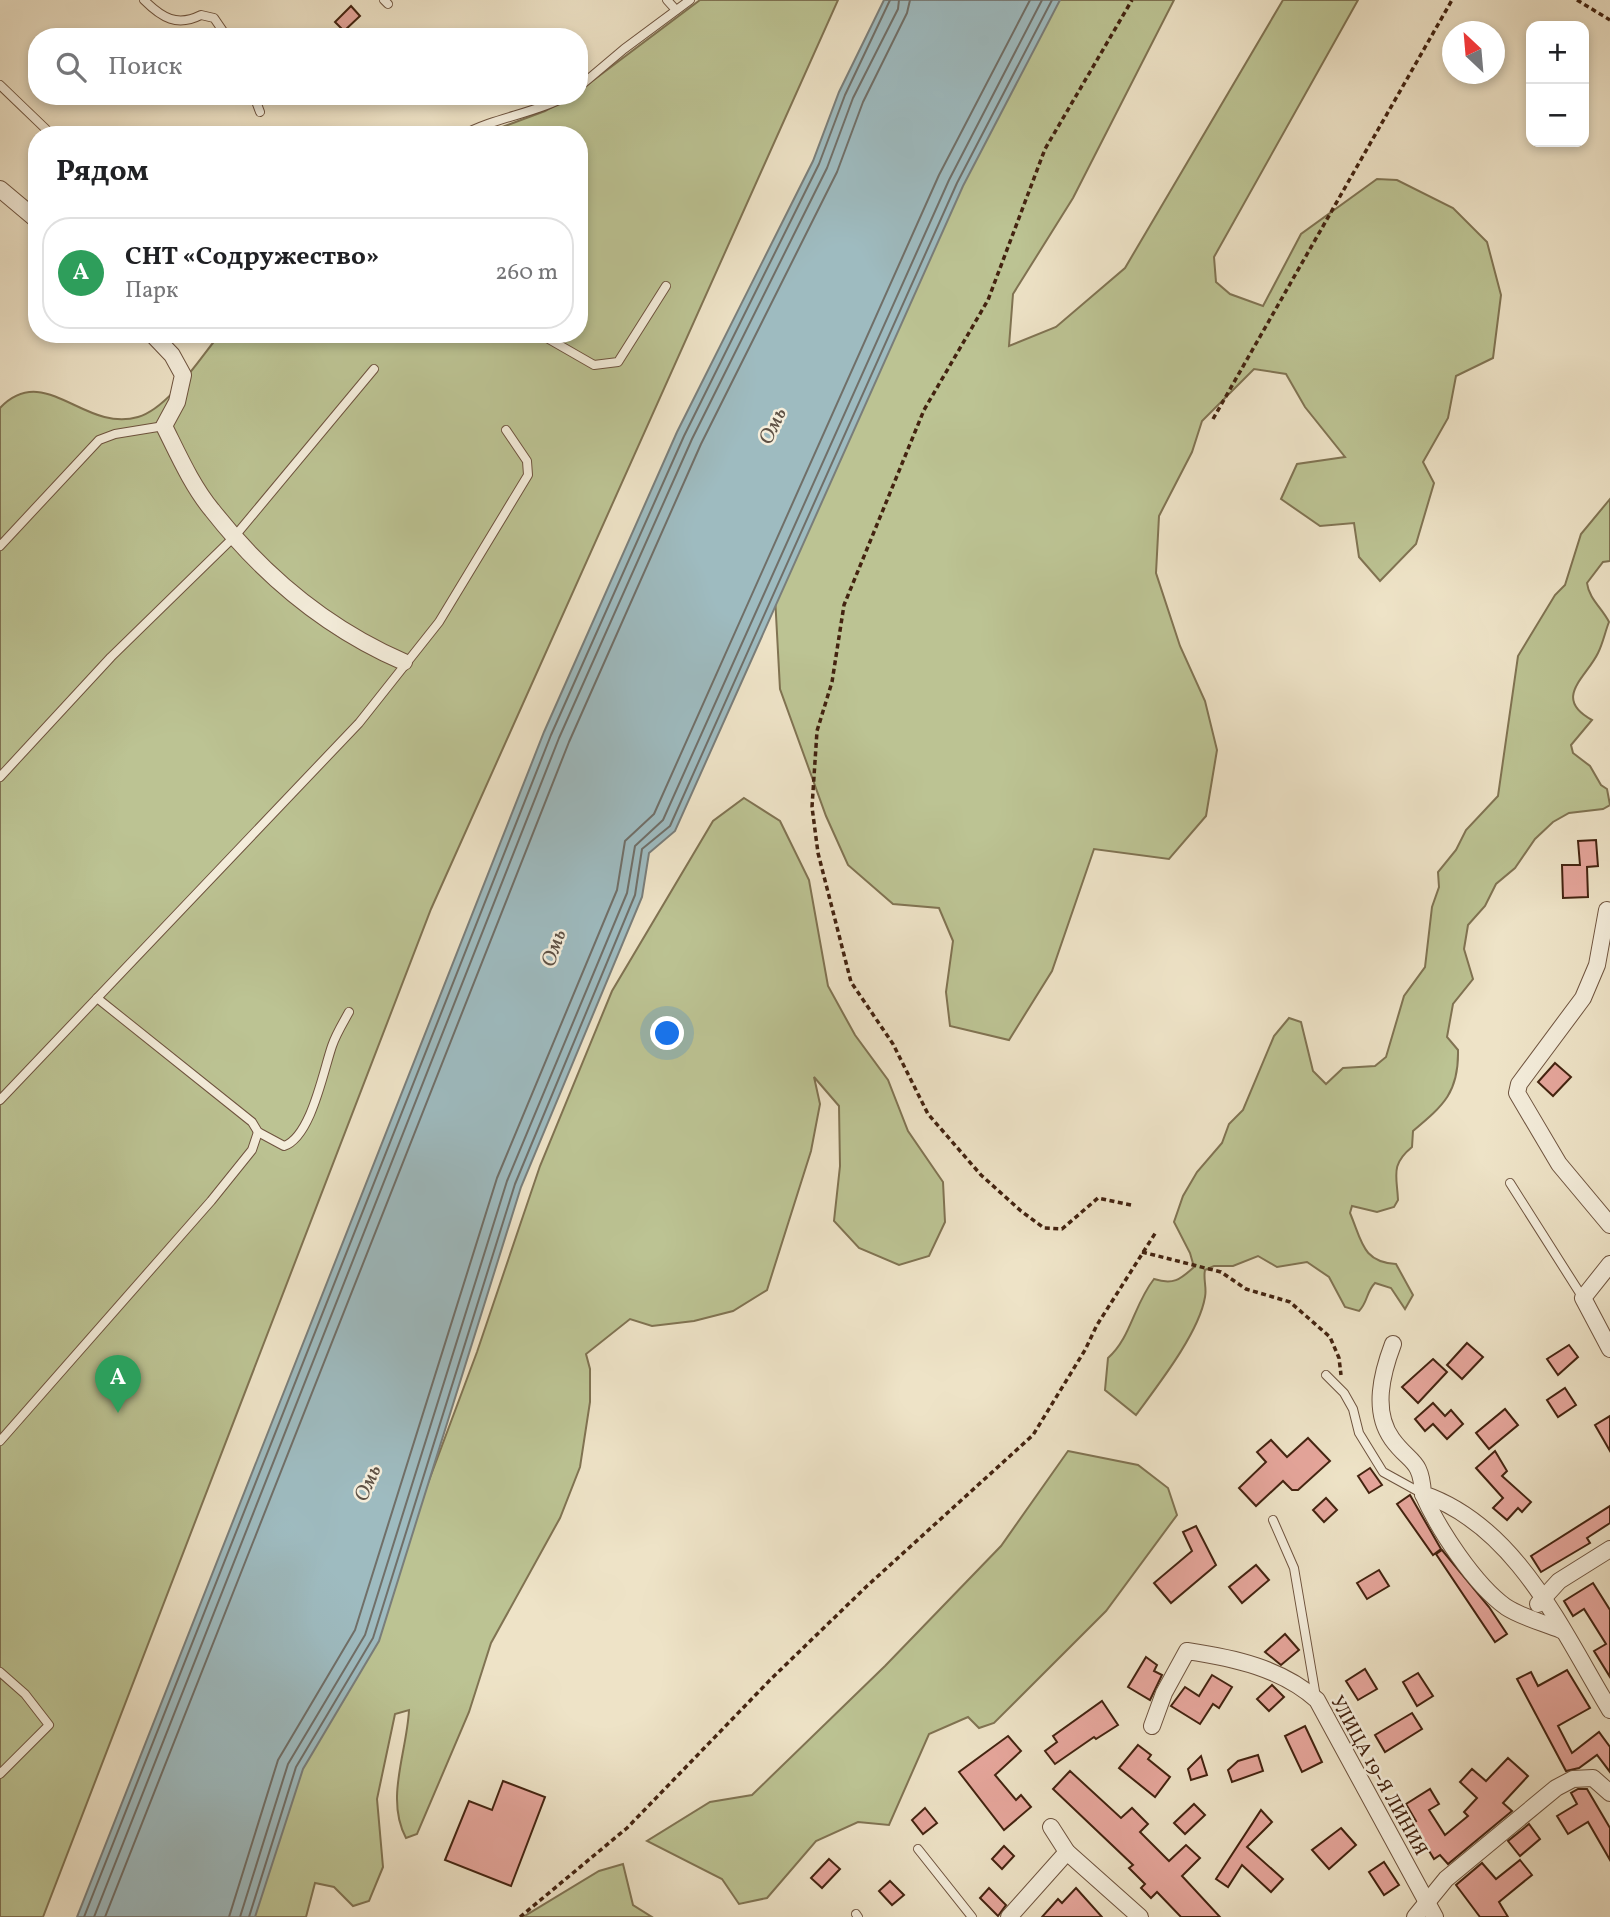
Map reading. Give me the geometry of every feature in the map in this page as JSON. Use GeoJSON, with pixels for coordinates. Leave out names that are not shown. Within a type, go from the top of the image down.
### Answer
{"type":"FeatureCollection","features":[{"type":"Feature","properties":{"kind":"street"},"geometry":{"type":"LineString","coordinates":[[0,189],[28,212]]}},
{"type":"Feature","properties":{"kind":"street"},"geometry":{"type":"LineString","coordinates":[[161,343],[172,355],[183,375],[177,402],[164,426],[211,509],[294,597],[372,648],[404,662]]}},
{"type":"Feature","properties":{"kind":"street"},"geometry":{"type":"LineString","coordinates":[[1607,910],[1597,965],[1583,998],[1519,1084],[1517,1093],[1559,1164],[1610,1225]]}},
{"type":"Feature","properties":{"kind":"street"},"geometry":{"type":"LineString","coordinates":[[1610,1264],[1583,1298],[1610,1349]]}},
{"type":"Feature","properties":{"kind":"street"},"geometry":{"type":"LineString","coordinates":[[1393,1344],[1383,1369],[1380,1394],[1385,1425],[1392,1439],[1418,1466],[1423,1494],[1431,1512],[1489,1593],[1509,1609],[1561,1630]]}},
{"type":"Feature","properties":{"kind":"street"},"geometry":{"type":"LineString","coordinates":[[1423,1494],[1447,1502],[1472,1519],[1511,1553],[1610,1710]]}},
{"type":"Feature","properties":{"kind":"street"},"geometry":{"type":"LineString","coordinates":[[1531,1618],[1541,1597],[1559,1581],[1610,1549]]}},
{"type":"Feature","properties":{"kind":"street","name":"УЛИЦА 19-Я ЛИНИЯ"},"geometry":{"type":"LineString","coordinates":[[1152,1726],[1164,1693],[1187,1651],[1229,1657],[1266,1669],[1302,1687],[1317,1700],[1435,1917]]}},
{"type":"Feature","properties":{"kind":"street"},"geometry":{"type":"LineString","coordinates":[[1415,1917],[1446,1879],[1556,1787],[1573,1779],[1593,1778],[1610,1793]]}},
{"type":"Feature","properties":{"kind":"street"},"geometry":{"type":"LineString","coordinates":[[1051,1827],[1067,1852],[1140,1917]]}},
{"type":"Feature","properties":{"kind":"street"},"geometry":{"type":"LineString","coordinates":[[1009,1917],[1067,1852]]}},
{"type":"Feature","properties":{"kind":"lane"},"geometry":{"type":"LineString","coordinates":[[144,0],[158,14],[171,20],[188,22],[201,15],[214,18],[221,28]]}},
{"type":"Feature","properties":{"kind":"lane"},"geometry":{"type":"LineString","coordinates":[[667,0],[676,10]]}},
{"type":"Feature","properties":{"kind":"lane"},"geometry":{"type":"LineString","coordinates":[[588,80],[690,0]]}},
{"type":"Feature","properties":{"kind":"lane"},"geometry":{"type":"LineString","coordinates":[[0,86],[42,126]]}},
{"type":"Feature","properties":{"kind":"lane"},"geometry":{"type":"LineString","coordinates":[[257,105],[260,112]]}},
{"type":"Feature","properties":{"kind":"lane"},"geometry":{"type":"LineString","coordinates":[[480,126],[551,105]]}},
{"type":"Feature","properties":{"kind":"lane"},"geometry":{"type":"LineString","coordinates":[[556,343],[594,365],[618,362],[666,286]]}},
{"type":"Feature","properties":{"kind":"lane"},"geometry":{"type":"LineString","coordinates":[[0,777],[111,657],[235,536],[374,369]]}},
{"type":"Feature","properties":{"kind":"lane"},"geometry":{"type":"LineString","coordinates":[[0,546],[99,440],[115,434],[164,426]]}},
{"type":"Feature","properties":{"kind":"lane"},"geometry":{"type":"LineString","coordinates":[[0,1100],[359,723],[404,662],[439,622],[528,475],[527,461],[506,430]]}},
{"type":"Feature","properties":{"kind":"lane"},"geometry":{"type":"LineString","coordinates":[[97,998],[252,1122],[258,1132],[284,1146],[293,1143],[303,1130],[333,1043],[349,1012]]}},
{"type":"Feature","properties":{"kind":"lane"},"geometry":{"type":"LineString","coordinates":[[0,1441],[211,1201],[252,1150],[258,1132]]}},
{"type":"Feature","properties":{"kind":"lane"},"geometry":{"type":"LineString","coordinates":[[1510,1183],[1583,1298]]}},
{"type":"Feature","properties":{"kind":"lane"},"geometry":{"type":"LineString","coordinates":[[1326,1375],[1344,1393],[1353,1409],[1359,1433],[1383,1472],[1423,1494]]}},
{"type":"Feature","properties":{"kind":"lane"},"geometry":{"type":"LineString","coordinates":[[1273,1520],[1294,1568],[1317,1700]]}},
{"type":"Feature","properties":{"kind":"lane"},"geometry":{"type":"LineString","coordinates":[[0,1671],[25,1694],[48,1725],[0,1773]]}},
{"type":"Feature","properties":{"kind":"lane"},"geometry":{"type":"LineString","coordinates":[[918,1849],[972,1917]]}},
{"type":"Feature","properties":{"kind":"path"},"geometry":{"type":"LineString","coordinates":[[1131,1205],[1098,1198],[1062,1229],[1044,1228],[981,1175],[928,1114],[893,1044],[851,982],[818,853],[812,807],[817,731],[832,682],[844,605],[924,410],[988,300],[1045,149],[1132,0]]}},
{"type":"Feature","properties":{"kind":"path"},"geometry":{"type":"LineString","coordinates":[[1213,419],[1452,0]]}},
{"type":"Feature","properties":{"kind":"path"},"geometry":{"type":"LineString","coordinates":[[1577,0],[1610,20]]}},
{"type":"Feature","properties":{"kind":"path"},"geometry":{"type":"LineString","coordinates":[[520,1917],[627,1828],[771,1679],[857,1595],[1033,1435],[1156,1232]]}},
{"type":"Feature","properties":{"kind":"path"},"geometry":{"type":"LineString","coordinates":[[1142,1252],[1221,1272],[1246,1289],[1290,1303],[1330,1337],[1339,1358],[1344,1393]]}},
{"type":"Feature","properties":{"kind":"green space"},"geometry":{"type":"Polygon","coordinates":[[[700,0],[838,0],[431,909],[43,1917],[0,1917],[0,408],[17,396],[33,392],[49,394],[100,416],[118,419],[138,417],[161,404],[213,343],[588,343],[588,126],[505,126],[556,105],[588,105],[588,84],[700,0]]]}},
{"type":"Feature","properties":{"kind":"green space"},"geometry":{"type":"Polygon","coordinates":[[[1050,0],[1174,0],[1073,198],[1013,294],[1009,346],[1056,327],[1125,268],[1283,0],[1358,0],[1214,257],[1216,282],[1230,294],[1263,306],[1301,234],[1377,179],[1397,180],[1453,208],[1487,242],[1501,295],[1493,358],[1456,376],[1448,418],[1423,462],[1434,483],[1416,544],[1380,581],[1359,557],[1354,523],[1320,526],[1281,499],[1297,464],[1345,457],[1305,407],[1286,374],[1254,369],[1202,421],[1192,452],[1159,516],[1156,573],[1180,646],[1205,701],[1217,750],[1206,816],[1169,859],[1094,849],[1052,971],[1009,1040],[950,1026],[946,992],[953,941],[939,908],[893,904],[848,865],[826,816],[780,689],[773,559],[1050,0]]]}},
{"type":"Feature","properties":{"kind":"green space"},"geometry":{"type":"Polygon","coordinates":[[[1610,499],[1610,561],[1603,562],[1587,583],[1593,599],[1609,622],[1598,653],[1580,679],[1573,696],[1574,704],[1580,712],[1592,720],[1571,745],[1573,753],[1590,766],[1601,785],[1607,789],[1610,805],[1603,809],[1569,813],[1553,822],[1535,839],[1515,868],[1496,884],[1485,906],[1468,925],[1464,949],[1473,979],[1453,1004],[1447,1037],[1458,1050],[1458,1064],[1452,1087],[1441,1105],[1413,1131],[1412,1147],[1400,1160],[1396,1171],[1398,1200],[1394,1207],[1377,1212],[1352,1206],[1350,1213],[1365,1248],[1376,1259],[1396,1264],[1413,1295],[1405,1309],[1391,1288],[1375,1283],[1359,1311],[1345,1307],[1329,1277],[1307,1262],[1277,1267],[1258,1256],[1233,1266],[1214,1266],[1205,1270],[1205,1297],[1195,1326],[1136,1415],[1105,1390],[1108,1358],[1122,1341],[1154,1279],[1176,1280],[1194,1267],[1174,1222],[1183,1196],[1197,1172],[1222,1143],[1229,1124],[1243,1110],[1274,1036],[1289,1018],[1301,1022],[1313,1071],[1326,1084],[1343,1068],[1375,1066],[1386,1057],[1404,996],[1425,967],[1432,907],[1439,887],[1438,872],[1456,850],[1466,830],[1498,796],[1518,656],[1555,595],[1565,585],[1581,534],[1610,499]]]}},
{"type":"Feature","properties":{"kind":"green space"},"geometry":{"type":"Polygon","coordinates":[[[744,798],[780,821],[809,880],[828,986],[855,1035],[888,1080],[908,1131],[943,1182],[945,1222],[929,1256],[899,1265],[859,1248],[834,1221],[840,1166],[839,1106],[814,1077],[820,1104],[811,1151],[767,1290],[733,1311],[694,1321],[652,1326],[630,1319],[586,1354],[590,1369],[590,1402],[580,1467],[560,1518],[491,1643],[469,1712],[417,1834],[406,1838],[397,1807],[409,1710],[395,1714],[377,1799],[383,1867],[369,1901],[353,1906],[334,1887],[315,1883],[306,1917],[243,1917],[291,1775],[394,1574],[477,1352],[540,1166],[612,991],[713,821],[744,798]]]}},
{"type":"Feature","properties":{"kind":"green space"},"geometry":{"type":"Polygon","coordinates":[[[1068,1451],[1138,1465],[1168,1488],[1177,1515],[1106,1611],[994,1723],[979,1728],[968,1717],[929,1734],[889,1825],[858,1822],[816,1841],[767,1898],[739,1904],[722,1879],[647,1841],[710,1802],[752,1795],[885,1666],[1001,1546],[1068,1451]]]}},
{"type":"Feature","properties":{"kind":"green space"},"geometry":{"type":"Polygon","coordinates":[[[623,1864],[633,1905],[652,1917],[523,1917],[599,1871],[623,1864]]]}},
{"type":"Feature","properties":{"kind":"water","name":"Омь"},"geometry":{"type":"Polygon","coordinates":[[[884,0],[1060,0],[963,186],[675,831],[649,853],[642,897],[521,1187],[379,1641],[303,1769],[255,1917],[77,1917],[544,732],[677,432],[813,161],[839,92],[884,0]]]}},
{"type":"Feature","properties":{"kind":"building"},"geometry":{"type":"Polygon","coordinates":[[[351,6],[360,16],[347,28],[341,28],[335,22],[351,6]]]}},
{"type":"Feature","properties":{"kind":"building"},"geometry":{"type":"Polygon","coordinates":[[[1596,840],[1598,866],[1587,867],[1588,897],[1563,898],[1562,865],[1580,865],[1578,841],[1596,840]]]}},
{"type":"Feature","properties":{"kind":"building"},"geometry":{"type":"Polygon","coordinates":[[[1555,1063],[1571,1077],[1553,1096],[1538,1082],[1555,1063]]]}},
{"type":"Feature","properties":{"kind":"building"},"geometry":{"type":"Polygon","coordinates":[[[1467,1343],[1483,1357],[1462,1379],[1447,1365],[1467,1343]]]}},
{"type":"Feature","properties":{"kind":"building"},"geometry":{"type":"Polygon","coordinates":[[[1569,1345],[1578,1357],[1558,1375],[1547,1359],[1569,1345]]]}},
{"type":"Feature","properties":{"kind":"building"},"geometry":{"type":"Polygon","coordinates":[[[1433,1359],[1447,1372],[1418,1403],[1402,1387],[1433,1359]]]}},
{"type":"Feature","properties":{"kind":"building"},"geometry":{"type":"Polygon","coordinates":[[[1565,1388],[1576,1405],[1558,1417],[1547,1400],[1565,1388]]]}},
{"type":"Feature","properties":{"kind":"building"},"geometry":{"type":"Polygon","coordinates":[[[1433,1403],[1445,1416],[1451,1410],[1463,1424],[1447,1439],[1433,1424],[1425,1431],[1415,1419],[1433,1403]]]}},
{"type":"Feature","properties":{"kind":"building"},"geometry":{"type":"Polygon","coordinates":[[[1505,1409],[1518,1425],[1489,1449],[1476,1433],[1505,1409]]]}},
{"type":"Feature","properties":{"kind":"building"},"geometry":{"type":"Polygon","coordinates":[[[1610,1416],[1610,1451],[1595,1425],[1610,1416]]]}},
{"type":"Feature","properties":{"kind":"building"},"geometry":{"type":"Polygon","coordinates":[[[1308,1438],[1330,1461],[1298,1490],[1292,1490],[1283,1481],[1256,1506],[1239,1488],[1266,1462],[1257,1452],[1271,1440],[1287,1457],[1308,1438]]]}},
{"type":"Feature","properties":{"kind":"building"},"geometry":{"type":"Polygon","coordinates":[[[1495,1451],[1507,1471],[1502,1476],[1531,1502],[1522,1512],[1518,1508],[1507,1520],[1493,1508],[1503,1498],[1476,1468],[1495,1451]]]}},
{"type":"Feature","properties":{"kind":"building"},"geometry":{"type":"Polygon","coordinates":[[[1370,1468],[1382,1485],[1369,1493],[1358,1476],[1370,1468]]]}},
{"type":"Feature","properties":{"kind":"building"},"geometry":{"type":"Polygon","coordinates":[[[1410,1495],[1441,1549],[1433,1555],[1397,1504],[1410,1495]]]}},
{"type":"Feature","properties":{"kind":"building"},"geometry":{"type":"Polygon","coordinates":[[[1326,1498],[1337,1510],[1324,1522],[1313,1510],[1326,1498]]]}},
{"type":"Feature","properties":{"kind":"building"},"geometry":{"type":"Polygon","coordinates":[[[1610,1506],[1610,1523],[1587,1538],[1590,1543],[1541,1572],[1531,1556],[1610,1506]]]}},
{"type":"Feature","properties":{"kind":"building"},"geometry":{"type":"Polygon","coordinates":[[[1196,1526],[1216,1565],[1171,1603],[1154,1583],[1192,1551],[1183,1532],[1196,1526]]]}},
{"type":"Feature","properties":{"kind":"building"},"geometry":{"type":"Polygon","coordinates":[[[1442,1550],[1489,1607],[1507,1634],[1495,1642],[1436,1554],[1442,1550]]]}},
{"type":"Feature","properties":{"kind":"building"},"geometry":{"type":"Polygon","coordinates":[[[1256,1565],[1269,1580],[1242,1603],[1229,1587],[1256,1565]]]}},
{"type":"Feature","properties":{"kind":"building"},"geometry":{"type":"Polygon","coordinates":[[[1379,1570],[1389,1586],[1367,1599],[1357,1583],[1379,1570]]]}},
{"type":"Feature","properties":{"kind":"building"},"geometry":{"type":"Polygon","coordinates":[[[1593,1583],[1610,1610],[1610,1677],[1594,1651],[1606,1644],[1584,1609],[1573,1616],[1564,1601],[1593,1583]]]}},
{"type":"Feature","properties":{"kind":"building"},"geometry":{"type":"Polygon","coordinates":[[[1285,1634],[1299,1650],[1281,1665],[1265,1652],[1285,1634]]]}},
{"type":"Feature","properties":{"kind":"building"},"geometry":{"type":"Polygon","coordinates":[[[1146,1657],[1157,1665],[1154,1671],[1162,1675],[1150,1700],[1128,1687],[1146,1657]]]}},
{"type":"Feature","properties":{"kind":"building"},"geometry":{"type":"Polygon","coordinates":[[[1365,1669],[1377,1689],[1358,1700],[1346,1681],[1365,1669]]]}},
{"type":"Feature","properties":{"kind":"building"},"geometry":{"type":"Polygon","coordinates":[[[1567,1670],[1590,1708],[1558,1726],[1572,1753],[1599,1732],[1610,1747],[1610,1772],[1597,1755],[1579,1768],[1566,1771],[1517,1679],[1531,1672],[1538,1686],[1567,1670]]]}},
{"type":"Feature","properties":{"kind":"building"},"geometry":{"type":"Polygon","coordinates":[[[1418,1673],[1433,1696],[1417,1706],[1403,1682],[1418,1673]]]}},
{"type":"Feature","properties":{"kind":"building"},"geometry":{"type":"Polygon","coordinates":[[[1212,1675],[1232,1687],[1219,1708],[1213,1704],[1200,1724],[1171,1706],[1185,1687],[1199,1696],[1212,1675]]]}},
{"type":"Feature","properties":{"kind":"building"},"geometry":{"type":"Polygon","coordinates":[[[1272,1685],[1284,1697],[1269,1711],[1257,1699],[1272,1685]]]}},
{"type":"Feature","properties":{"kind":"building"},"geometry":{"type":"Polygon","coordinates":[[[1102,1701],[1118,1725],[1096,1739],[1094,1737],[1055,1764],[1045,1751],[1057,1742],[1053,1736],[1102,1701]]]}},
{"type":"Feature","properties":{"kind":"building"},"geometry":{"type":"Polygon","coordinates":[[[1412,1713],[1422,1729],[1385,1752],[1375,1735],[1412,1713]]]}},
{"type":"Feature","properties":{"kind":"building"},"geometry":{"type":"Polygon","coordinates":[[[1305,1726],[1322,1762],[1302,1772],[1285,1736],[1305,1726]]]}},
{"type":"Feature","properties":{"kind":"building"},"geometry":{"type":"Polygon","coordinates":[[[1008,1736],[1021,1751],[995,1775],[1016,1800],[1021,1795],[1031,1807],[1004,1830],[959,1772],[1008,1736]]]}},
{"type":"Feature","properties":{"kind":"building"},"geometry":{"type":"Polygon","coordinates":[[[1138,1745],[1151,1755],[1148,1759],[1170,1777],[1155,1797],[1119,1768],[1138,1745]]]}},
{"type":"Feature","properties":{"kind":"building"},"geometry":{"type":"Polygon","coordinates":[[[1258,1755],[1263,1771],[1232,1782],[1228,1770],[1238,1761],[1258,1755]]]}},
{"type":"Feature","properties":{"kind":"building"},"geometry":{"type":"Polygon","coordinates":[[[1201,1756],[1207,1775],[1191,1780],[1188,1769],[1201,1756]]]}},
{"type":"Feature","properties":{"kind":"building"},"geometry":{"type":"Polygon","coordinates":[[[1508,1758],[1528,1776],[1503,1803],[1512,1811],[1448,1864],[1440,1855],[1434,1859],[1412,1823],[1416,1821],[1406,1804],[1430,1789],[1439,1804],[1429,1810],[1445,1835],[1468,1816],[1464,1812],[1477,1798],[1460,1782],[1472,1769],[1486,1781],[1508,1758]]]}},
{"type":"Feature","properties":{"kind":"building"},"geometry":{"type":"Polygon","coordinates":[[[1070,1771],[1121,1818],[1132,1808],[1148,1824],[1140,1832],[1169,1861],[1186,1845],[1200,1858],[1182,1876],[1220,1917],[1181,1917],[1157,1892],[1151,1898],[1141,1888],[1145,1884],[1129,1868],[1133,1865],[1053,1789],[1070,1771]]]}},
{"type":"Feature","properties":{"kind":"building"},"geometry":{"type":"Polygon","coordinates":[[[503,1781],[545,1797],[511,1886],[445,1860],[469,1801],[492,1810],[503,1781]]]}},
{"type":"Feature","properties":{"kind":"building"},"geometry":{"type":"Polygon","coordinates":[[[1578,1789],[1587,1789],[1610,1828],[1610,1860],[1588,1822],[1568,1834],[1557,1816],[1577,1804],[1571,1793],[1578,1789]]]}},
{"type":"Feature","properties":{"kind":"building"},"geometry":{"type":"Polygon","coordinates":[[[1194,1804],[1205,1815],[1185,1834],[1174,1823],[1194,1804]]]}},
{"type":"Feature","properties":{"kind":"building"},"geometry":{"type":"Polygon","coordinates":[[[925,1808],[937,1823],[923,1834],[912,1820],[925,1808]]]}},
{"type":"Feature","properties":{"kind":"building"},"geometry":{"type":"Polygon","coordinates":[[[1261,1810],[1272,1822],[1247,1847],[1283,1879],[1271,1892],[1242,1865],[1228,1887],[1216,1879],[1261,1810]]]}},
{"type":"Feature","properties":{"kind":"building"},"geometry":{"type":"Polygon","coordinates":[[[1529,1824],[1540,1839],[1520,1856],[1508,1841],[1529,1824]]]}},
{"type":"Feature","properties":{"kind":"building"},"geometry":{"type":"Polygon","coordinates":[[[1341,1828],[1356,1845],[1329,1869],[1312,1850],[1341,1828]]]}},
{"type":"Feature","properties":{"kind":"building"},"geometry":{"type":"Polygon","coordinates":[[[1004,1846],[1014,1856],[1002,1869],[992,1859],[1004,1846]]]}},
{"type":"Feature","properties":{"kind":"building"},"geometry":{"type":"Polygon","coordinates":[[[829,1859],[840,1869],[822,1888],[811,1878],[829,1859]]]}},
{"type":"Feature","properties":{"kind":"building"},"geometry":{"type":"Polygon","coordinates":[[[1520,1860],[1532,1875],[1499,1902],[1508,1917],[1480,1917],[1456,1885],[1482,1863],[1496,1879],[1520,1860]]]}},
{"type":"Feature","properties":{"kind":"building"},"geometry":{"type":"Polygon","coordinates":[[[1384,1862],[1399,1885],[1384,1895],[1369,1872],[1384,1862]]]}},
{"type":"Feature","properties":{"kind":"building"},"geometry":{"type":"Polygon","coordinates":[[[890,1881],[904,1895],[892,1905],[879,1891],[890,1881]]]}},
{"type":"Feature","properties":{"kind":"building"},"geometry":{"type":"Polygon","coordinates":[[[989,1888],[1006,1905],[998,1916],[980,1898],[989,1888]]]}},
{"type":"Feature","properties":{"kind":"building"},"geometry":{"type":"Polygon","coordinates":[[[1076,1888],[1102,1917],[1042,1917],[1058,1899],[1062,1903],[1076,1888]]]}},
{"type":"Feature","properties":{"kind":"place","name":"СНТ «Содружество»"},"geometry":{"type":"Point","coordinates":[118,1413]}}]}
